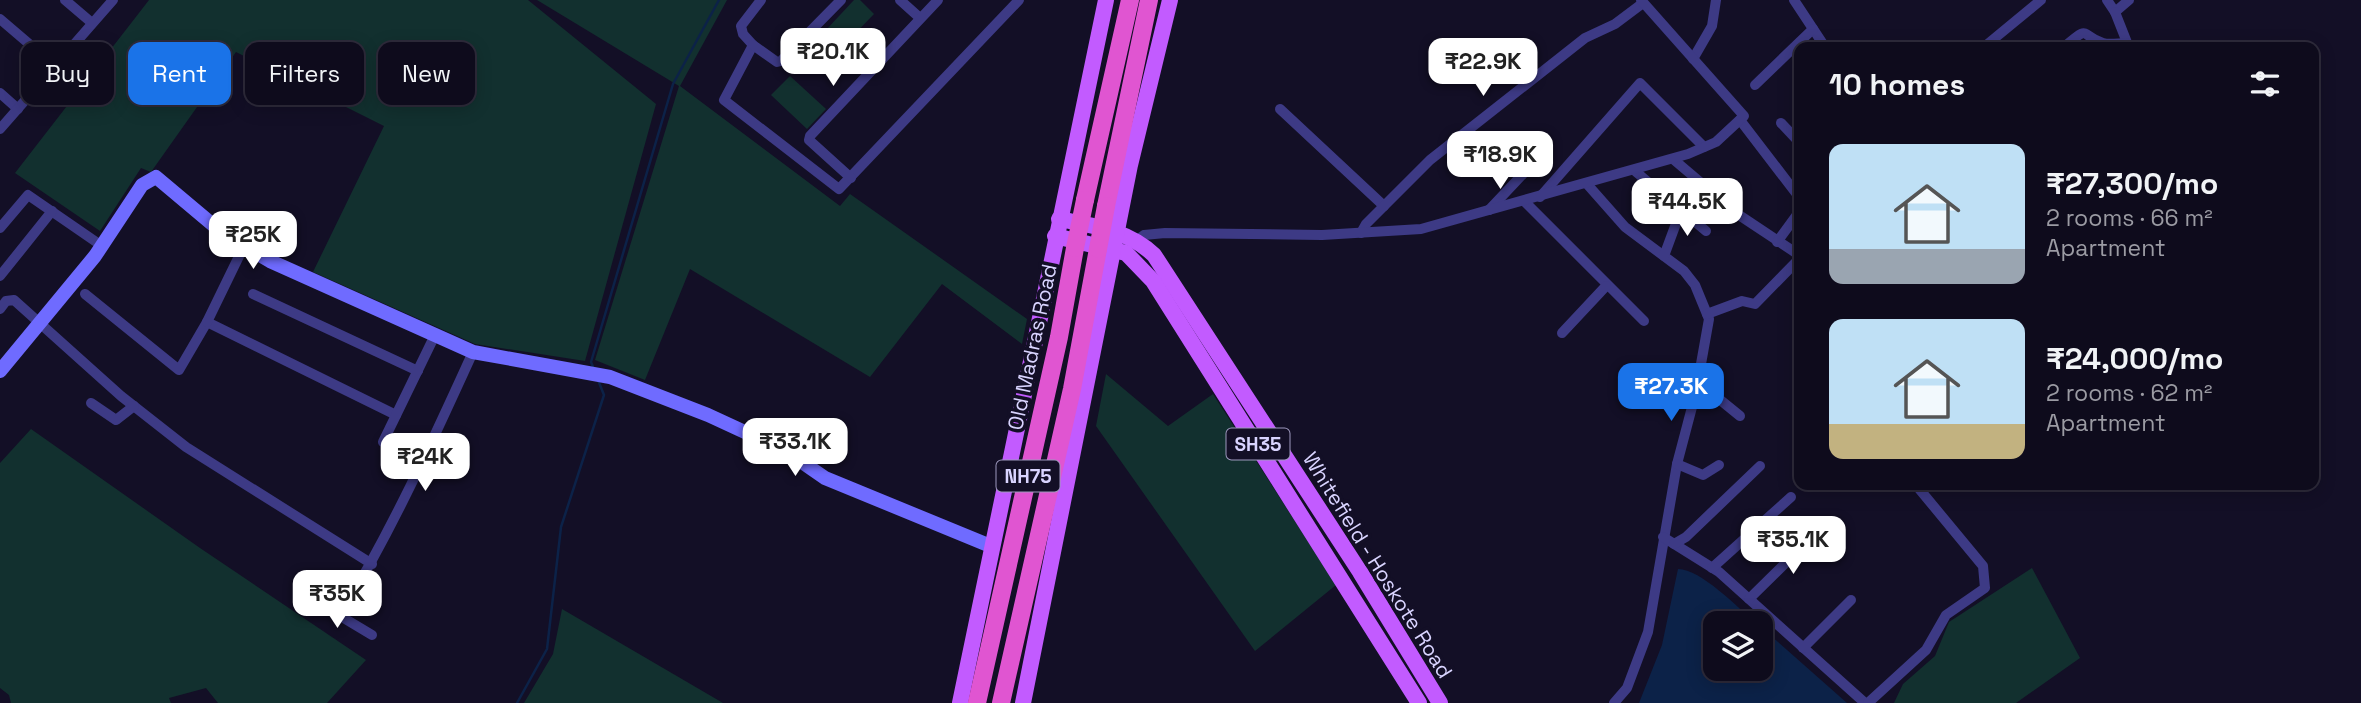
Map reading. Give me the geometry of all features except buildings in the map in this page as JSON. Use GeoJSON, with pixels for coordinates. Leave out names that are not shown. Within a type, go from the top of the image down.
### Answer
{"type":"FeatureCollection","features":[{"type":"Feature","properties":{"kind":"highway","name":"Old Madras Road"},"geometry":{"type":"LineString","coordinates":[[978,703],[1130,0]]}},
{"type":"Feature","properties":{"kind":"highway","name":"NH75"},"geometry":{"type":"LineString","coordinates":[[1001,703],[1072,389],[1112,250],[1106,206],[1149,0]]}},
{"type":"Feature","properties":{"kind":"main road"},"geometry":{"type":"LineString","coordinates":[[960,703],[1106,0]]}},
{"type":"Feature","properties":{"kind":"main road"},"geometry":{"type":"LineString","coordinates":[[1023,703],[1112,250],[1170,0]]}},
{"type":"Feature","properties":{"kind":"main road"},"geometry":{"type":"LineString","coordinates":[[0,371],[102,246],[142,185],[156,177],[225,235],[244,246],[292,271],[473,352],[589,371],[610,377],[708,415],[786,452],[825,478],[993,547]]}},
{"type":"Feature","properties":{"kind":"main road","name":"Whitefield - Hoskote Road"},"geometry":{"type":"LineString","coordinates":[[1059,219],[1117,231],[1136,240],[1154,255],[1440,703]]}},
{"type":"Feature","properties":{"kind":"main road"},"geometry":{"type":"LineString","coordinates":[[1055,236],[1112,250]]}},
{"type":"Feature","properties":{"kind":"main road","name":"Whitefield - Hoskote Road"},"geometry":{"type":"LineString","coordinates":[[1112,250],[1153,281],[1419,703]]}},
{"type":"Feature","properties":{"kind":"street"},"geometry":{"type":"LineString","coordinates":[[65,0],[92,23]]}},
{"type":"Feature","properties":{"kind":"street"},"geometry":{"type":"LineString","coordinates":[[76,42],[113,0]]}},
{"type":"Feature","properties":{"kind":"street"},"geometry":{"type":"LineString","coordinates":[[761,0],[740,26],[753,45],[778,62],[841,0]]}},
{"type":"Feature","properties":{"kind":"street"},"geometry":{"type":"LineString","coordinates":[[900,0],[920,18]]}},
{"type":"Feature","properties":{"kind":"street"},"geometry":{"type":"LineString","coordinates":[[851,178],[809,140],[810,136],[938,0]]}},
{"type":"Feature","properties":{"kind":"street"},"geometry":{"type":"LineString","coordinates":[[753,45],[724,100],[839,189],[1019,0]]}},
{"type":"Feature","properties":{"kind":"street"},"geometry":{"type":"LineString","coordinates":[[1693,59],[1712,26],[1716,0]]}},
{"type":"Feature","properties":{"kind":"street"},"geometry":{"type":"LineString","coordinates":[[1794,0],[1822,42]]}},
{"type":"Feature","properties":{"kind":"street"},"geometry":{"type":"LineString","coordinates":[[1990,42],[2041,0]]}},
{"type":"Feature","properties":{"kind":"street"},"geometry":{"type":"LineString","coordinates":[[2107,0],[2115,12],[2127,42]]}},
{"type":"Feature","properties":{"kind":"street"},"geometry":{"type":"LineString","coordinates":[[2115,12],[2129,0]]}},
{"type":"Feature","properties":{"kind":"street"},"geometry":{"type":"LineString","coordinates":[[1112,250],[1136,240],[1165,233],[1362,233],[1422,229],[1673,159],[1716,142],[1744,116],[1642,1],[1615,24],[1585,38],[1430,160],[1384,206],[1362,233]]}},
{"type":"Feature","properties":{"kind":"street"},"geometry":{"type":"LineString","coordinates":[[0,19],[27,42]]}},
{"type":"Feature","properties":{"kind":"street"},"geometry":{"type":"LineString","coordinates":[[1800,42],[1813,29]]}},
{"type":"Feature","properties":{"kind":"street"},"geometry":{"type":"LineString","coordinates":[[2070,42],[2081,33],[2088,33],[2096,42]]}},
{"type":"Feature","properties":{"kind":"street"},"geometry":{"type":"LineString","coordinates":[[1755,85],[1794,47]]}},
{"type":"Feature","properties":{"kind":"street"},"geometry":{"type":"LineString","coordinates":[[1540,197],[1640,83],[1704,147]]}},
{"type":"Feature","properties":{"kind":"street"},"geometry":{"type":"LineString","coordinates":[[0,93],[18,109]]}},
{"type":"Feature","properties":{"kind":"street"},"geometry":{"type":"LineString","coordinates":[[0,129],[21,105]]}},
{"type":"Feature","properties":{"kind":"street"},"geometry":{"type":"LineString","coordinates":[[1280,109],[1384,206]]}},
{"type":"Feature","properties":{"kind":"street"},"geometry":{"type":"LineString","coordinates":[[1740,120],[1794,190]]}},
{"type":"Feature","properties":{"kind":"street"},"geometry":{"type":"LineString","coordinates":[[1781,122],[1794,136]]}},
{"type":"Feature","properties":{"kind":"street"},"geometry":{"type":"LineString","coordinates":[[1673,159],[1794,254]]}},
{"type":"Feature","properties":{"kind":"street"},"geometry":{"type":"LineString","coordinates":[[1635,171],[1706,231]]}},
{"type":"Feature","properties":{"kind":"street"},"geometry":{"type":"LineString","coordinates":[[1488,211],[1523,174]]}},
{"type":"Feature","properties":{"kind":"street"},"geometry":{"type":"LineString","coordinates":[[1587,184],[1625,227],[1684,271],[1695,285],[1707,314],[1698,381],[1677,464],[1648,632],[1627,688],[1614,703]]}},
{"type":"Feature","properties":{"kind":"street"},"geometry":{"type":"LineString","coordinates":[[0,228],[24,196],[32,197],[102,246]]}},
{"type":"Feature","properties":{"kind":"street"},"geometry":{"type":"LineString","coordinates":[[1524,201],[1606,286],[1644,321]]}},
{"type":"Feature","properties":{"kind":"street"},"geometry":{"type":"LineString","coordinates":[[1664,256],[1681,210]]}},
{"type":"Feature","properties":{"kind":"street"},"geometry":{"type":"LineString","coordinates":[[0,276],[52,211]]}},
{"type":"Feature","properties":{"kind":"street"},"geometry":{"type":"LineString","coordinates":[[1777,242],[1794,219]]}},
{"type":"Feature","properties":{"kind":"street"},"geometry":{"type":"LineString","coordinates":[[85,294],[179,370],[207,322],[244,246]]}},
{"type":"Feature","properties":{"kind":"street"},"geometry":{"type":"LineString","coordinates":[[1707,314],[1742,300],[1755,304],[1794,262]]}},
{"type":"Feature","properties":{"kind":"street"},"geometry":{"type":"LineString","coordinates":[[1562,333],[1606,286]]}},
{"type":"Feature","properties":{"kind":"street"},"geometry":{"type":"LineString","coordinates":[[253,294],[418,371]]}},
{"type":"Feature","properties":{"kind":"street"},"geometry":{"type":"LineString","coordinates":[[0,309],[6,302],[14,300],[134,406],[186,447],[372,564]]}},
{"type":"Feature","properties":{"kind":"street"},"geometry":{"type":"LineString","coordinates":[[207,322],[397,415]]}},
{"type":"Feature","properties":{"kind":"street"},"geometry":{"type":"LineString","coordinates":[[383,442],[435,335]]}},
{"type":"Feature","properties":{"kind":"street"},"geometry":{"type":"LineString","coordinates":[[341,614],[372,564],[420,470],[473,352]]}},
{"type":"Feature","properties":{"kind":"street"},"geometry":{"type":"LineString","coordinates":[[1698,381],[1740,416]]}},
{"type":"Feature","properties":{"kind":"street"},"geometry":{"type":"LineString","coordinates":[[90,403],[116,420],[134,406]]}},
{"type":"Feature","properties":{"kind":"street"},"geometry":{"type":"LineString","coordinates":[[1677,464],[1703,475],[1719,465]]}},
{"type":"Feature","properties":{"kind":"street"},"geometry":{"type":"LineString","coordinates":[[1674,544],[1686,537],[1760,466]]}},
{"type":"Feature","properties":{"kind":"street"},"geometry":{"type":"LineString","coordinates":[[1663,537],[1712,568],[1867,703],[1926,650],[1946,615],[1985,588],[1983,566],[1920,490]]}},
{"type":"Feature","properties":{"kind":"street"},"geometry":{"type":"LineString","coordinates":[[1712,568],[1791,497]]}},
{"type":"Feature","properties":{"kind":"street"},"geometry":{"type":"LineString","coordinates":[[1749,599],[1815,533]]}},
{"type":"Feature","properties":{"kind":"street"},"geometry":{"type":"LineString","coordinates":[[1803,648],[1851,600]]}},
{"type":"Feature","properties":{"kind":"street"},"geometry":{"type":"LineString","coordinates":[[317,602],[372,635]]}},
{"type":"Feature","properties":{"kind":"green space"},"geometry":{"type":"Polygon","coordinates":[[[149,0],[528,0],[656,104],[585,361],[475,344],[313,272],[384,126],[342,105],[364,105],[364,42],[245,42],[245,56],[236,52],[231,59],[231,42],[128,42],[128,105],[198,105],[151,172],[141,168],[100,231],[15,173],[68,105],[114,105],[114,45],[149,0]]]}},
{"type":"Feature","properties":{"kind":"green space"},"geometry":{"type":"Polygon","coordinates":[[[537,0],[727,0],[680,86],[840,206],[850,194],[1027,319],[1022,344],[942,284],[870,377],[690,269],[645,380],[595,360],[679,86],[537,0]]]}},
{"type":"Feature","properties":{"kind":"green space"},"geometry":{"type":"Polygon","coordinates":[[[854,0],[860,0],[874,14],[843,46],[826,30],[854,0]]]}},
{"type":"Feature","properties":{"kind":"green space"},"geometry":{"type":"Polygon","coordinates":[[[790,76],[826,109],[807,129],[771,95],[790,76]]]}},
{"type":"Feature","properties":{"kind":"green space"},"geometry":{"type":"Polygon","coordinates":[[[1106,374],[1168,426],[1213,394],[1336,585],[1255,651],[1096,426],[1106,374]]]}},
{"type":"Feature","properties":{"kind":"green space"},"geometry":{"type":"Polygon","coordinates":[[[31,429],[366,660],[327,703],[218,703],[206,688],[169,698],[171,703],[11,703],[9,695],[0,688],[0,463],[31,429]]]}},
{"type":"Feature","properties":{"kind":"green space"},"geometry":{"type":"Polygon","coordinates":[[[2032,568],[2080,658],[2016,703],[1894,703],[1903,684],[1935,656],[1949,622],[2032,568]]]}},
{"type":"Feature","properties":{"kind":"green space"},"geometry":{"type":"Polygon","coordinates":[[[562,609],[723,703],[524,703],[553,654],[562,609]]]}},
{"type":"Feature","properties":{"kind":"water"},"geometry":{"type":"Polygon","coordinates":[[[1678,569],[1687,571],[1708,582],[1742,611],[1703,611],[1703,681],[1773,681],[1773,638],[1847,703],[1639,703],[1662,645],[1678,569]]]}},
{"type":"Feature","properties":{"kind":"waterway"},"geometry":{"type":"LineString","coordinates":[[593,367],[591,362],[673,84],[719,0]]}},
{"type":"Feature","properties":{"kind":"waterway"},"geometry":{"type":"LineString","coordinates":[[517,703],[547,649],[561,527],[604,395],[598,380]]}}]}
